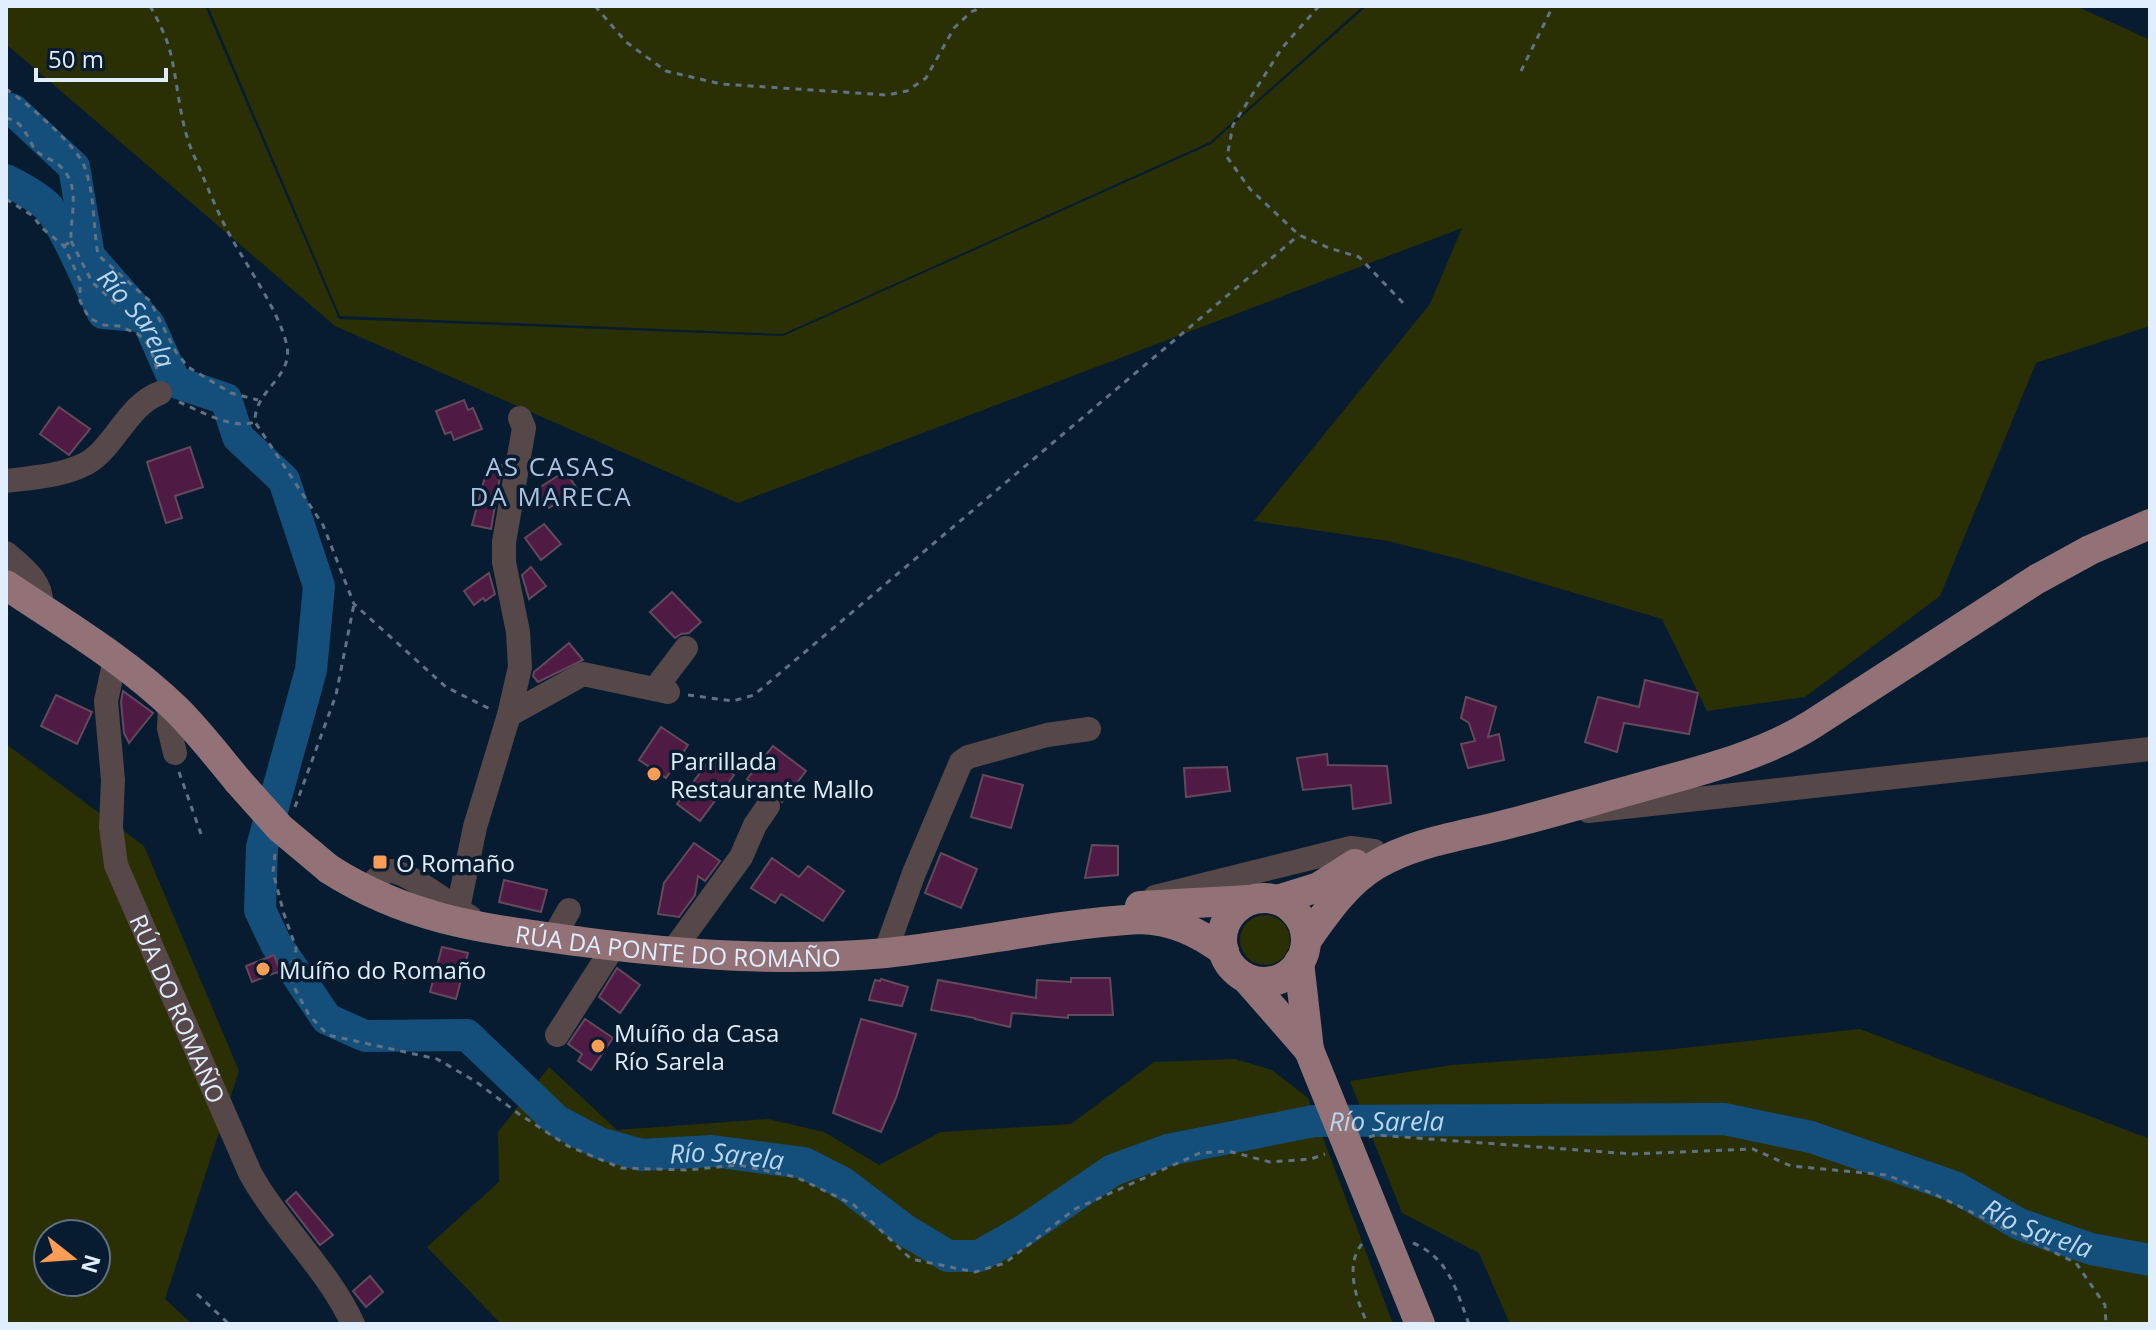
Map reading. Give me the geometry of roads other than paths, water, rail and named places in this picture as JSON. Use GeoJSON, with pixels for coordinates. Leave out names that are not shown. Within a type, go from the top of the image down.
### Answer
{"type":"FeatureCollection","features":[{"type":"Feature","properties":{"kind":"main road"},"geometry":{"type":"LineString","coordinates":[[1246,978],[1259,982],[1285,976],[1348,887],[1377,865],[1415,848],[1545,815],[1636,798],[1794,736],[2037,579],[2090,550],[2150,524]]}},
{"type":"Feature","properties":{"kind":"main road"},"geometry":{"type":"LineString","coordinates":[[6,585],[115,659],[170,704]]}},
{"type":"Feature","properties":{"kind":"main road","name":"RÚA DA PONTE DO ROMAÑO"},"geometry":{"type":"LineString","coordinates":[[170,704],[280,828],[329,869],[365,891],[401,907],[456,916],[495,930],[614,946],[757,958],[885,953],[1037,931]]}},
{"type":"Feature","properties":{"kind":"main road"},"geometry":{"type":"LineString","coordinates":[[1420,1324],[1309,1050],[1282,1016],[1246,978],[1235,971],[1224,951],[1222,932],[1227,919],[1237,908],[1333,880],[1374,851],[1413,835],[1727,749],[1824,715]]}},
{"type":"Feature","properties":{"kind":"main road"},"geometry":{"type":"LineString","coordinates":[[1037,931],[1116,909],[1198,902],[1263,900],[1296,913],[1302,923],[1309,1050]]}},
{"type":"Feature","properties":{"kind":"main road"},"geometry":{"type":"LineString","coordinates":[[1037,931],[1117,920],[1154,919],[1192,931],[1224,951]]}},
{"type":"Feature","properties":{"kind":"street"},"geometry":{"type":"LineString","coordinates":[[6,481],[82,466],[100,451],[142,402],[160,393]]}},
{"type":"Feature","properties":{"kind":"street"},"geometry":{"type":"LineString","coordinates":[[456,916],[475,827],[509,715],[520,667],[504,562],[504,542],[524,428],[520,418]]}},
{"type":"Feature","properties":{"kind":"street"},"geometry":{"type":"LineString","coordinates":[[6,553],[39,587],[41,608]]}},
{"type":"Feature","properties":{"kind":"street"},"geometry":{"type":"LineString","coordinates":[[509,715],[583,674],[662,690],[686,648]]}},
{"type":"Feature","properties":{"kind":"street","name":"RÚA DO ROMAÑO"},"geometry":{"type":"LineString","coordinates":[[115,659],[106,701],[113,780],[111,827],[116,865],[250,1173],[272,1210],[306,1251],[345,1307],[353,1324]]}},
{"type":"Feature","properties":{"kind":"street"},"geometry":{"type":"LineString","coordinates":[[170,704],[169,728],[175,753]]}},
{"type":"Feature","properties":{"kind":"street"},"geometry":{"type":"LineString","coordinates":[[885,953],[914,873],[961,762],[968,757],[1047,735],[1089,729]]}},
{"type":"Feature","properties":{"kind":"street"},"geometry":{"type":"LineString","coordinates":[[1510,810],[1551,805],[1612,790],[1636,798],[2150,749]]}},
{"type":"Feature","properties":{"kind":"street"},"geometry":{"type":"LineString","coordinates":[[672,952],[741,857],[755,825],[768,806]]}},
{"type":"Feature","properties":{"kind":"street"},"geometry":{"type":"LineString","coordinates":[[1116,909],[1351,848],[1374,851]]}},
{"type":"Feature","properties":{"kind":"street"},"geometry":{"type":"LineString","coordinates":[[1166,894],[1198,902]]}},
{"type":"Feature","properties":{"kind":"street"},"geometry":{"type":"LineString","coordinates":[[553,938],[569,910]]}},
{"type":"Feature","properties":{"kind":"street"},"geometry":{"type":"LineString","coordinates":[[557,1035],[614,946]]}},
{"type":"Feature","properties":{"kind":"waterway","name":"Río Sarela"},"geometry":{"type":"LineString","coordinates":[[6,108],[13,110],[74,167],[89,256],[149,324],[175,382],[226,399],[238,437],[284,480],[319,586],[311,670],[262,847],[260,910],[276,944],[327,1019],[365,1036],[467,1035],[557,1121],[599,1143],[641,1155],[712,1151],[804,1163],[843,1183],[905,1230],[948,1256],[979,1256],[1023,1231],[1113,1170],[1168,1150],[1314,1121],[1724,1119],[1811,1137],[1955,1187],[2019,1224],[2091,1249],[2150,1260]]}},
{"type":"Feature","properties":{"kind":"waterway"},"geometry":{"type":"LineString","coordinates":[[6,180],[48,207],[70,243],[103,313],[139,316]]}},
{"type":"Feature","properties":{"kind":"place","name":"Parrillada Restaurante Mallo"},"geometry":{"type":"Point","coordinates":[654,774]}},
{"type":"Feature","properties":{"kind":"place","name":"O Romaño"},"geometry":{"type":"Point","coordinates":[380,862]}},
{"type":"Feature","properties":{"kind":"place","name":"Muíño do Romaño"},"geometry":{"type":"Point","coordinates":[263,969]}},
{"type":"Feature","properties":{"kind":"place","name":"Muíño da Casa Río Sarela"},"geometry":{"type":"Point","coordinates":[598,1046]}},
{"type":"Feature","properties":{"kind":"district","name":"AS CASAS DA MARECA"},"geometry":{"type":"Point","coordinates":[551,481]}}]}
